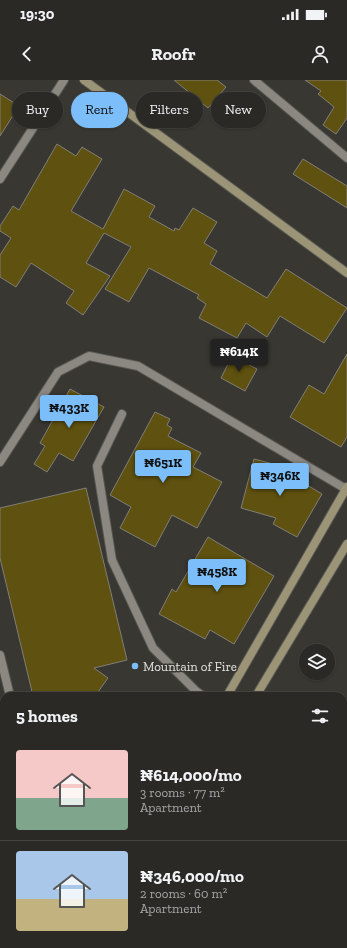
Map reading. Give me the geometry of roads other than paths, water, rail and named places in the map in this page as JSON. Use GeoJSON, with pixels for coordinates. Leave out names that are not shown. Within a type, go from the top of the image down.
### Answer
{"type":"FeatureCollection","features":[{"type":"Feature","properties":{"kind":"street"},"geometry":{"type":"LineString","coordinates":[[0,179],[64,80]]}},
{"type":"Feature","properties":{"kind":"street"},"geometry":{"type":"LineString","coordinates":[[84,80],[347,273]]}},
{"type":"Feature","properties":{"kind":"street"},"geometry":{"type":"LineString","coordinates":[[254,80],[347,158]]}},
{"type":"Feature","properties":{"kind":"street"},"geometry":{"type":"LineString","coordinates":[[0,462],[58,372],[89,356],[138,366],[346,488],[229,692]]}},
{"type":"Feature","properties":{"kind":"street"},"geometry":{"type":"LineString","coordinates":[[122,414],[97,466],[112,560],[153,648],[197,692]]}},
{"type":"Feature","properties":{"kind":"street"},"geometry":{"type":"LineString","coordinates":[[258,692],[347,544]]}},
{"type":"Feature","properties":{"kind":"street"},"geometry":{"type":"LineString","coordinates":[[0,655],[9,692]]}},
{"type":"Feature","properties":{"kind":"place","name":"Mountain of Fire"},"geometry":{"type":"Point","coordinates":[135,666]}}]}
